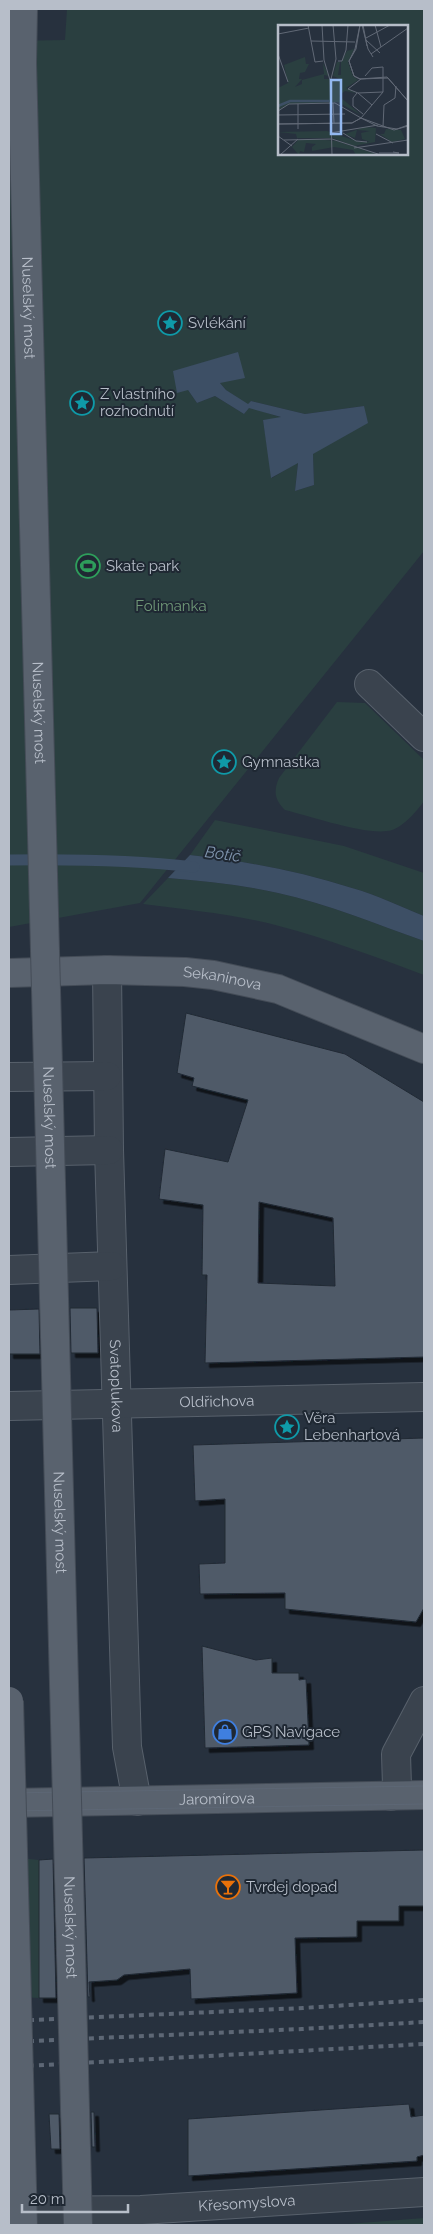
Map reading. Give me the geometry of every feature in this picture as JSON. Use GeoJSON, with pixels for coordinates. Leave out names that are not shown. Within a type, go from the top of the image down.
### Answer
{"type":"FeatureCollection","features":[{"type":"Feature","properties":{"kind":"main road","name":"Nuselský most"},"geometry":{"type":"LineString","coordinates":[[23,9],[23,83],[78,2225]]}},
{"type":"Feature","properties":{"kind":"main road","name":"Sekaninova"},"geometry":{"type":"LineString","coordinates":[[9,973],[107,970],[185,972],[248,981],[296,995],[424,1049]]}},
{"type":"Feature","properties":{"kind":"main road"},"geometry":{"type":"LineString","coordinates":[[9,1701],[23,2225]]}},
{"type":"Feature","properties":{"kind":"main road","name":"Jaromírova"},"geometry":{"type":"LineString","coordinates":[[9,1803],[424,1795]]}},
{"type":"Feature","properties":{"kind":"street"},"geometry":{"type":"LineString","coordinates":[[369,684],[424,737]]}},
{"type":"Feature","properties":{"kind":"street","name":"Svatoplukova"},"geometry":{"type":"LineString","coordinates":[[107,970],[109,1150],[127,1747],[137,1801]]}},
{"type":"Feature","properties":{"kind":"street"},"geometry":{"type":"LineString","coordinates":[[9,1077],[108,1076]]}},
{"type":"Feature","properties":{"kind":"street"},"geometry":{"type":"LineString","coordinates":[[9,1152],[109,1150]]}},
{"type":"Feature","properties":{"kind":"street"},"geometry":{"type":"LineString","coordinates":[[9,1270],[112,1266]]}},
{"type":"Feature","properties":{"kind":"street","name":"Oldřichova"},"geometry":{"type":"LineString","coordinates":[[9,1406],[424,1397]]}},
{"type":"Feature","properties":{"kind":"street"},"geometry":{"type":"LineString","coordinates":[[391,1796],[398,1786],[396,1754],[424,1701]]}},
{"type":"Feature","properties":{"kind":"street","name":"Křesomyslova"},"geometry":{"type":"LineString","coordinates":[[9,2211],[141,2210],[424,2192]]}},
{"type":"Feature","properties":{"kind":"green space","name":"Folimanka"},"geometry":{"type":"Polygon","coordinates":[[[67,9],[424,9],[424,551],[140,903],[9,927],[9,41],[65,40],[67,9]],[[238,352],[188,390],[197,403],[215,396],[244,414],[249,407],[283,418],[263,420],[272,478],[298,462],[295,491],[314,485],[313,454],[364,406],[305,414],[251,401],[248,405],[226,390],[220,383],[238,352]]]}},
{"type":"Feature","properties":{"kind":"green space"},"geometry":{"type":"Polygon","coordinates":[[[337,702],[365,703],[424,760],[424,801],[410,818],[397,828],[370,831],[340,825],[285,810],[277,799],[276,788],[279,778],[337,702]]]}},
{"type":"Feature","properties":{"kind":"green space"},"geometry":{"type":"Polygon","coordinates":[[[215,820],[344,846],[424,873],[424,916],[371,894],[332,882],[231,860],[190,855],[215,820]]]}},
{"type":"Feature","properties":{"kind":"green space"},"geometry":{"type":"Polygon","coordinates":[[[168,878],[264,890],[297,898],[352,915],[424,941],[424,975],[334,942],[279,926],[228,915],[143,904],[168,878]]]}},
{"type":"Feature","properties":{"kind":"green space"},"geometry":{"type":"Polygon","coordinates":[[[19,1858],[39,1860],[39,1998],[21,1997],[19,1858]]]}},
{"type":"Feature","properties":{"kind":"green space"},"geometry":{"type":"Polygon","coordinates":[[[424,2218],[424,2225],[335,2225],[424,2218]]]}},
{"type":"Feature","properties":{"kind":"water"},"geometry":{"type":"Polygon","coordinates":[[[238,352],[245,378],[220,383],[226,390],[248,404],[251,401],[305,414],[364,406],[368,423],[313,454],[314,485],[295,491],[298,463],[271,478],[263,420],[281,417],[249,408],[244,414],[215,396],[197,403],[188,390],[177,393],[173,371],[238,352]]]}},
{"type":"Feature","properties":{"kind":"water"},"geometry":{"type":"Polygon","coordinates":[[[190,855],[231,860],[292,872],[371,894],[424,916],[424,941],[352,915],[297,898],[264,890],[168,878],[190,855]]]}},
{"type":"Feature","properties":{"kind":"building"},"geometry":{"type":"Polygon","coordinates":[[[186,1013],[345,1054],[424,1102],[424,1357],[205,1363],[207,1275],[202,1275],[203,1205],[159,1199],[165,1149],[228,1162],[248,1100],[192,1086],[194,1078],[177,1073],[186,1013]],[[259,1202],[258,1283],[335,1286],[333,1218],[259,1202]]]}},
{"type":"Feature","properties":{"kind":"building"},"geometry":{"type":"Polygon","coordinates":[[[70,1308],[97,1308],[98,1353],[71,1353],[70,1308]]]}},
{"type":"Feature","properties":{"kind":"building"},"geometry":{"type":"Polygon","coordinates":[[[39,1309],[40,1354],[9,1354],[9,1310],[39,1309]]]}},
{"type":"Feature","properties":{"kind":"building"},"geometry":{"type":"Polygon","coordinates":[[[424,1438],[424,1608],[416,1622],[285,1609],[285,1593],[200,1594],[199,1564],[225,1563],[225,1499],[195,1501],[193,1445],[424,1438]]]}},
{"type":"Feature","properties":{"kind":"building"},"geometry":{"type":"Polygon","coordinates":[[[202,1646],[256,1660],[272,1658],[272,1673],[299,1673],[299,1680],[306,1679],[309,1745],[205,1748],[202,1646]]]}},
{"type":"Feature","properties":{"kind":"building"},"geometry":{"type":"Polygon","coordinates":[[[424,1850],[424,1906],[399,1906],[399,1921],[357,1921],[357,1937],[295,1938],[297,1993],[191,1999],[190,1969],[124,1975],[117,1980],[89,1982],[90,1997],[88,1997],[84,1858],[424,1850]]]}},
{"type":"Feature","properties":{"kind":"building"},"geometry":{"type":"Polygon","coordinates":[[[53,1859],[56,1998],[39,1998],[39,1860],[53,1859]]]}},
{"type":"Feature","properties":{"kind":"building"},"geometry":{"type":"Polygon","coordinates":[[[409,2104],[411,2117],[424,2115],[424,2155],[417,2157],[417,2161],[188,2176],[188,2119],[409,2104]]]}},
{"type":"Feature","properties":{"kind":"building"},"geometry":{"type":"Polygon","coordinates":[[[91,2112],[94,2112],[95,2147],[92,2147],[91,2112]]]}},
{"type":"Feature","properties":{"kind":"building"},"geometry":{"type":"Polygon","coordinates":[[[49,2114],[59,2114],[60,2149],[51,2149],[49,2114]]]}},
{"type":"Feature","properties":{"kind":"waterway","name":"Botič"},"geometry":{"type":"LineString","coordinates":[[9,860],[102,861],[194,867]]}},
{"type":"Feature","properties":{"kind":"tram line"},"geometry":{"type":"LineString","coordinates":[[9,1793],[424,1786]]}},
{"type":"Feature","properties":{"kind":"tram line"},"geometry":{"type":"LineString","coordinates":[[9,1811],[424,1804]]}},
{"type":"Feature","properties":{"kind":"railway"},"geometry":{"type":"LineString","coordinates":[[9,2021],[303,2008],[424,2000]]}},
{"type":"Feature","properties":{"kind":"railway"},"geometry":{"type":"LineString","coordinates":[[9,2042],[424,2022]]}},
{"type":"Feature","properties":{"kind":"railway"},"geometry":{"type":"LineString","coordinates":[[9,2067],[424,2044]]}},
{"type":"Feature","properties":{"kind":"place","name":"Svlékání"},"geometry":{"type":"Point","coordinates":[170,323]}},
{"type":"Feature","properties":{"kind":"place","name":"Z vlastního rozhodnutí"},"geometry":{"type":"Point","coordinates":[82,403]}},
{"type":"Feature","properties":{"kind":"place","name":"Skate park"},"geometry":{"type":"Point","coordinates":[88,566]}},
{"type":"Feature","properties":{"kind":"place","name":"Gymnastka"},"geometry":{"type":"Point","coordinates":[224,762]}},
{"type":"Feature","properties":{"kind":"place","name":"Věra Lebenhartová"},"geometry":{"type":"Point","coordinates":[287,1427]}},
{"type":"Feature","properties":{"kind":"place","name":"GPS Navigace"},"geometry":{"type":"Point","coordinates":[225,1732]}},
{"type":"Feature","properties":{"kind":"place","name":"Tvrdej dopad"},"geometry":{"type":"Point","coordinates":[228,1887]}}]}
